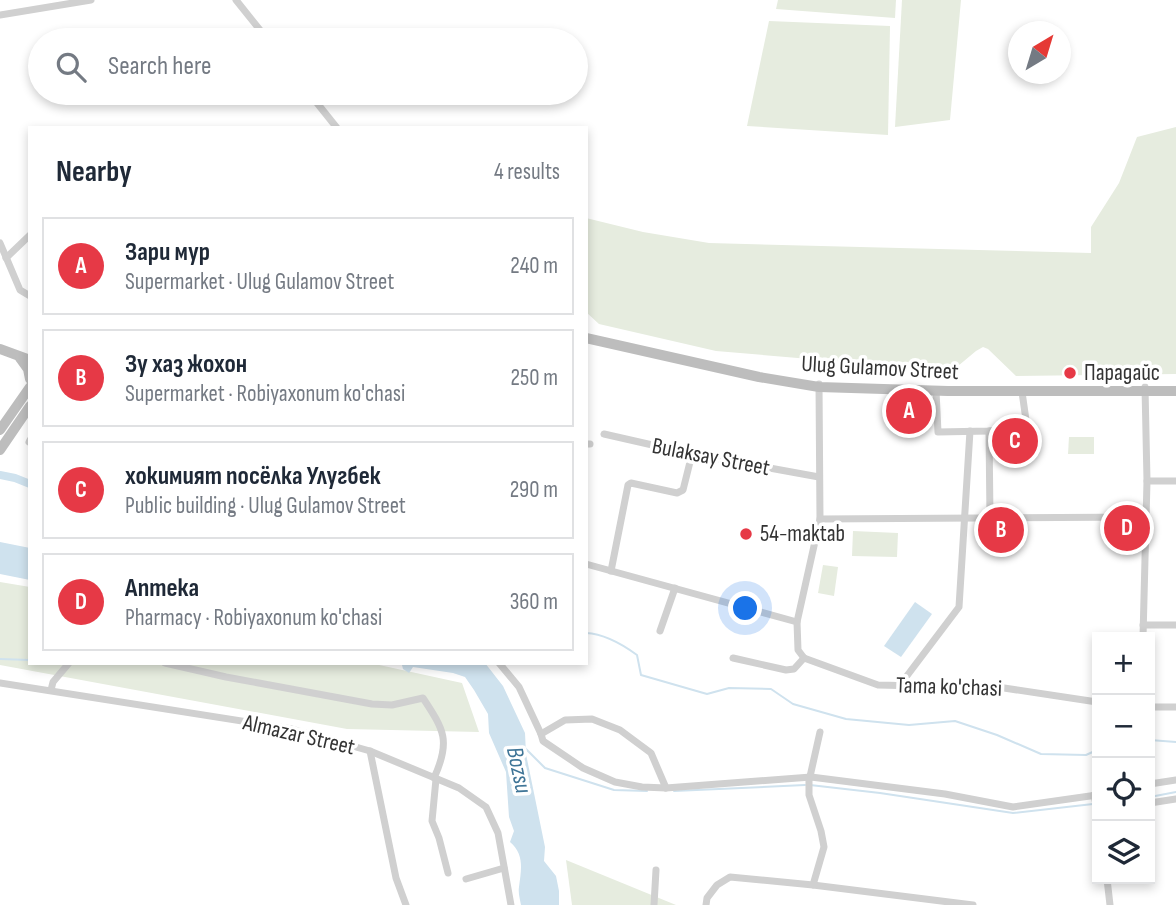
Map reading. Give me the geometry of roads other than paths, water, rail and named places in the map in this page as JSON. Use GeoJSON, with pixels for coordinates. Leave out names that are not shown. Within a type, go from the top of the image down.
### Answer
{"type":"FeatureCollection","features":[{"type":"Feature","properties":{"kind":"main road","name":"Ulug Gulamov Street"},"geometry":{"type":"LineString","coordinates":[[588,336],[747,374],[819,385],[1022,392],[1176,388]]}},
{"type":"Feature","properties":{"kind":"main road"},"geometry":{"type":"LineString","coordinates":[[0,349],[28,359]]}},
{"type":"Feature","properties":{"kind":"main road"},"geometry":{"type":"LineString","coordinates":[[17,355],[26,365],[28,377]]}},
{"type":"Feature","properties":{"kind":"main road"},"geometry":{"type":"LineString","coordinates":[[2,426],[28,385]]}},
{"type":"Feature","properties":{"kind":"main road","name":"Ulug Gulamov Street"},"geometry":{"type":"LineString","coordinates":[[819,385],[1145,389]]}},
{"type":"Feature","properties":{"kind":"main road"},"geometry":{"type":"LineString","coordinates":[[0,450],[28,409]]}},
{"type":"Feature","properties":{"kind":"street"},"geometry":{"type":"LineString","coordinates":[[0,15],[91,0]]}},
{"type":"Feature","properties":{"kind":"street"},"geometry":{"type":"LineString","coordinates":[[236,0],[258,28]]}},
{"type":"Feature","properties":{"kind":"street"},"geometry":{"type":"LineString","coordinates":[[319,105],[335,126]]}},
{"type":"Feature","properties":{"kind":"street"},"geometry":{"type":"LineString","coordinates":[[6,258],[28,237]]}},
{"type":"Feature","properties":{"kind":"street"},"geometry":{"type":"LineString","coordinates":[[0,243],[20,290],[28,295]]}},
{"type":"Feature","properties":{"kind":"street"},"geometry":{"type":"LineString","coordinates":[[733,658],[786,670],[794,669],[804,658],[798,650],[797,622],[820,519],[819,385]]}},
{"type":"Feature","properties":{"kind":"street"},"geometry":{"type":"LineString","coordinates":[[1143,632],[1147,481],[1145,389]]}},
{"type":"Feature","properties":{"kind":"street"},"geometry":{"type":"LineString","coordinates":[[936,391],[938,432],[1027,427],[1022,392]]}},
{"type":"Feature","properties":{"kind":"street"},"geometry":{"type":"LineString","coordinates":[[900,685],[959,607],[970,431]]}},
{"type":"Feature","properties":{"kind":"street"},"geometry":{"type":"LineString","coordinates":[[989,431],[990,518]]}},
{"type":"Feature","properties":{"kind":"street","name":"Bulaksay Street"},"geometry":{"type":"LineString","coordinates":[[604,434],[692,454],[819,477]]}},
{"type":"Feature","properties":{"kind":"street"},"geometry":{"type":"LineString","coordinates":[[611,570],[628,485],[631,483],[680,493],[692,454]]}},
{"type":"Feature","properties":{"kind":"street"},"geometry":{"type":"LineString","coordinates":[[1147,481],[1176,481]]}},
{"type":"Feature","properties":{"kind":"street"},"geometry":{"type":"LineString","coordinates":[[820,519],[1145,517]]}},
{"type":"Feature","properties":{"kind":"street"},"geometry":{"type":"LineString","coordinates":[[588,564],[797,622]]}},
{"type":"Feature","properties":{"kind":"street"},"geometry":{"type":"LineString","coordinates":[[660,631],[674,588]]}},
{"type":"Feature","properties":{"kind":"street"},"geometry":{"type":"LineString","coordinates":[[1143,625],[1176,625]]}},
{"type":"Feature","properties":{"kind":"street","name":"Tama ko'chasi"},"geometry":{"type":"LineString","coordinates":[[804,658],[878,685],[1004,688],[1092,701]]}},
{"type":"Feature","properties":{"kind":"street"},"geometry":{"type":"LineString","coordinates":[[51,690],[53,682],[67,665]]}},
{"type":"Feature","properties":{"kind":"street"},"geometry":{"type":"LineString","coordinates":[[174,665],[372,704],[392,705],[424,698],[437,719],[445,747],[435,778],[432,821],[448,873]]}},
{"type":"Feature","properties":{"kind":"street"},"geometry":{"type":"LineString","coordinates":[[501,665],[519,687],[543,741],[583,768],[615,782],[666,788],[810,779],[945,794],[1013,807],[1092,796]]}},
{"type":"Feature","properties":{"kind":"street","name":"Almazar Street"},"geometry":{"type":"LineString","coordinates":[[0,683],[292,729],[370,751],[459,788],[486,807],[498,833],[511,905]]}},
{"type":"Feature","properties":{"kind":"street"},"geometry":{"type":"LineString","coordinates":[[1155,707],[1176,707]]}},
{"type":"Feature","properties":{"kind":"street"},"geometry":{"type":"LineString","coordinates":[[541,734],[565,720],[592,719],[620,730],[651,753],[666,788]]}},
{"type":"Feature","properties":{"kind":"street"},"geometry":{"type":"LineString","coordinates":[[813,885],[824,847],[809,795],[820,732]]}},
{"type":"Feature","properties":{"kind":"street"},"geometry":{"type":"LineString","coordinates":[[370,751],[396,878],[406,905]]}},
{"type":"Feature","properties":{"kind":"street"},"geometry":{"type":"LineString","coordinates":[[1155,783],[1176,780]]}},
{"type":"Feature","properties":{"kind":"street"},"geometry":{"type":"LineString","coordinates":[[1155,802],[1176,799]]}},
{"type":"Feature","properties":{"kind":"street"},"geometry":{"type":"LineString","coordinates":[[466,879],[504,868]]}},
{"type":"Feature","properties":{"kind":"street"},"geometry":{"type":"LineString","coordinates":[[654,905],[656,870]]}},
{"type":"Feature","properties":{"kind":"street"},"geometry":{"type":"LineString","coordinates":[[706,905],[707,898],[717,885],[730,877],[973,905]]}},
{"type":"Feature","properties":{"kind":"street"},"geometry":{"type":"LineString","coordinates":[[1108,884],[1111,905]]}},
{"type":"Feature","properties":{"kind":"water"},"geometry":{"type":"Polygon","coordinates":[[[0,542],[28,548],[28,580],[0,574],[0,542]]]}},
{"type":"Feature","properties":{"kind":"water"},"geometry":{"type":"Polygon","coordinates":[[[915,602],[932,614],[901,657],[884,646],[915,602]]]}},
{"type":"Feature","properties":{"kind":"water","name":"Bozsu"},"geometry":{"type":"Polygon","coordinates":[[[402,665],[487,665],[503,686],[525,733],[526,754],[545,847],[544,861],[556,876],[559,905],[521,905],[521,863],[518,852],[510,842],[514,831],[509,817],[506,772],[489,733],[488,714],[474,690],[465,677],[453,673],[413,667],[409,673],[402,665]]]}},
{"type":"Feature","properties":{"kind":"waterway"},"geometry":{"type":"LineString","coordinates":[[0,475],[28,483]]}},
{"type":"Feature","properties":{"kind":"waterway"},"geometry":{"type":"LineString","coordinates":[[588,633],[613,640],[637,655],[641,675],[707,694],[729,688],[771,689],[793,704],[846,719],[909,725],[955,721],[1041,754],[1086,755],[1092,752]]}},
{"type":"Feature","properties":{"kind":"waterway"},"geometry":{"type":"LineString","coordinates":[[0,659],[28,660]]}},
{"type":"Feature","properties":{"kind":"waterway"},"geometry":{"type":"LineString","coordinates":[[1155,740],[1176,742]]}},
{"type":"Feature","properties":{"kind":"waterway"},"geometry":{"type":"LineString","coordinates":[[525,748],[545,768],[614,790],[647,791]]}},
{"type":"Feature","properties":{"kind":"waterway"},"geometry":{"type":"LineString","coordinates":[[674,791],[805,785]]}},
{"type":"Feature","properties":{"kind":"waterway"},"geometry":{"type":"LineString","coordinates":[[810,785],[1013,813],[1092,804]]}},
{"type":"Feature","properties":{"kind":"waterway"},"geometry":{"type":"LineString","coordinates":[[1155,796],[1176,792]]}},
{"type":"Feature","properties":{"kind":"place","name":"Парадайс"},"geometry":{"type":"Point","coordinates":[1070,373]}},
{"type":"Feature","properties":{"kind":"place","name":"Зари мур"},"geometry":{"type":"Point","coordinates":[909,411]}},
{"type":"Feature","properties":{"kind":"place","name":"хокимият посёлка Улугбек"},"geometry":{"type":"Point","coordinates":[1015,441]}},
{"type":"Feature","properties":{"kind":"place","name":"Аптека"},"geometry":{"type":"Point","coordinates":[1127,528]}},
{"type":"Feature","properties":{"kind":"place","name":"Зу хаз жохон"},"geometry":{"type":"Point","coordinates":[1001,530]}},
{"type":"Feature","properties":{"kind":"place","name":"54-maktab"},"geometry":{"type":"Point","coordinates":[746,534]}}]}
